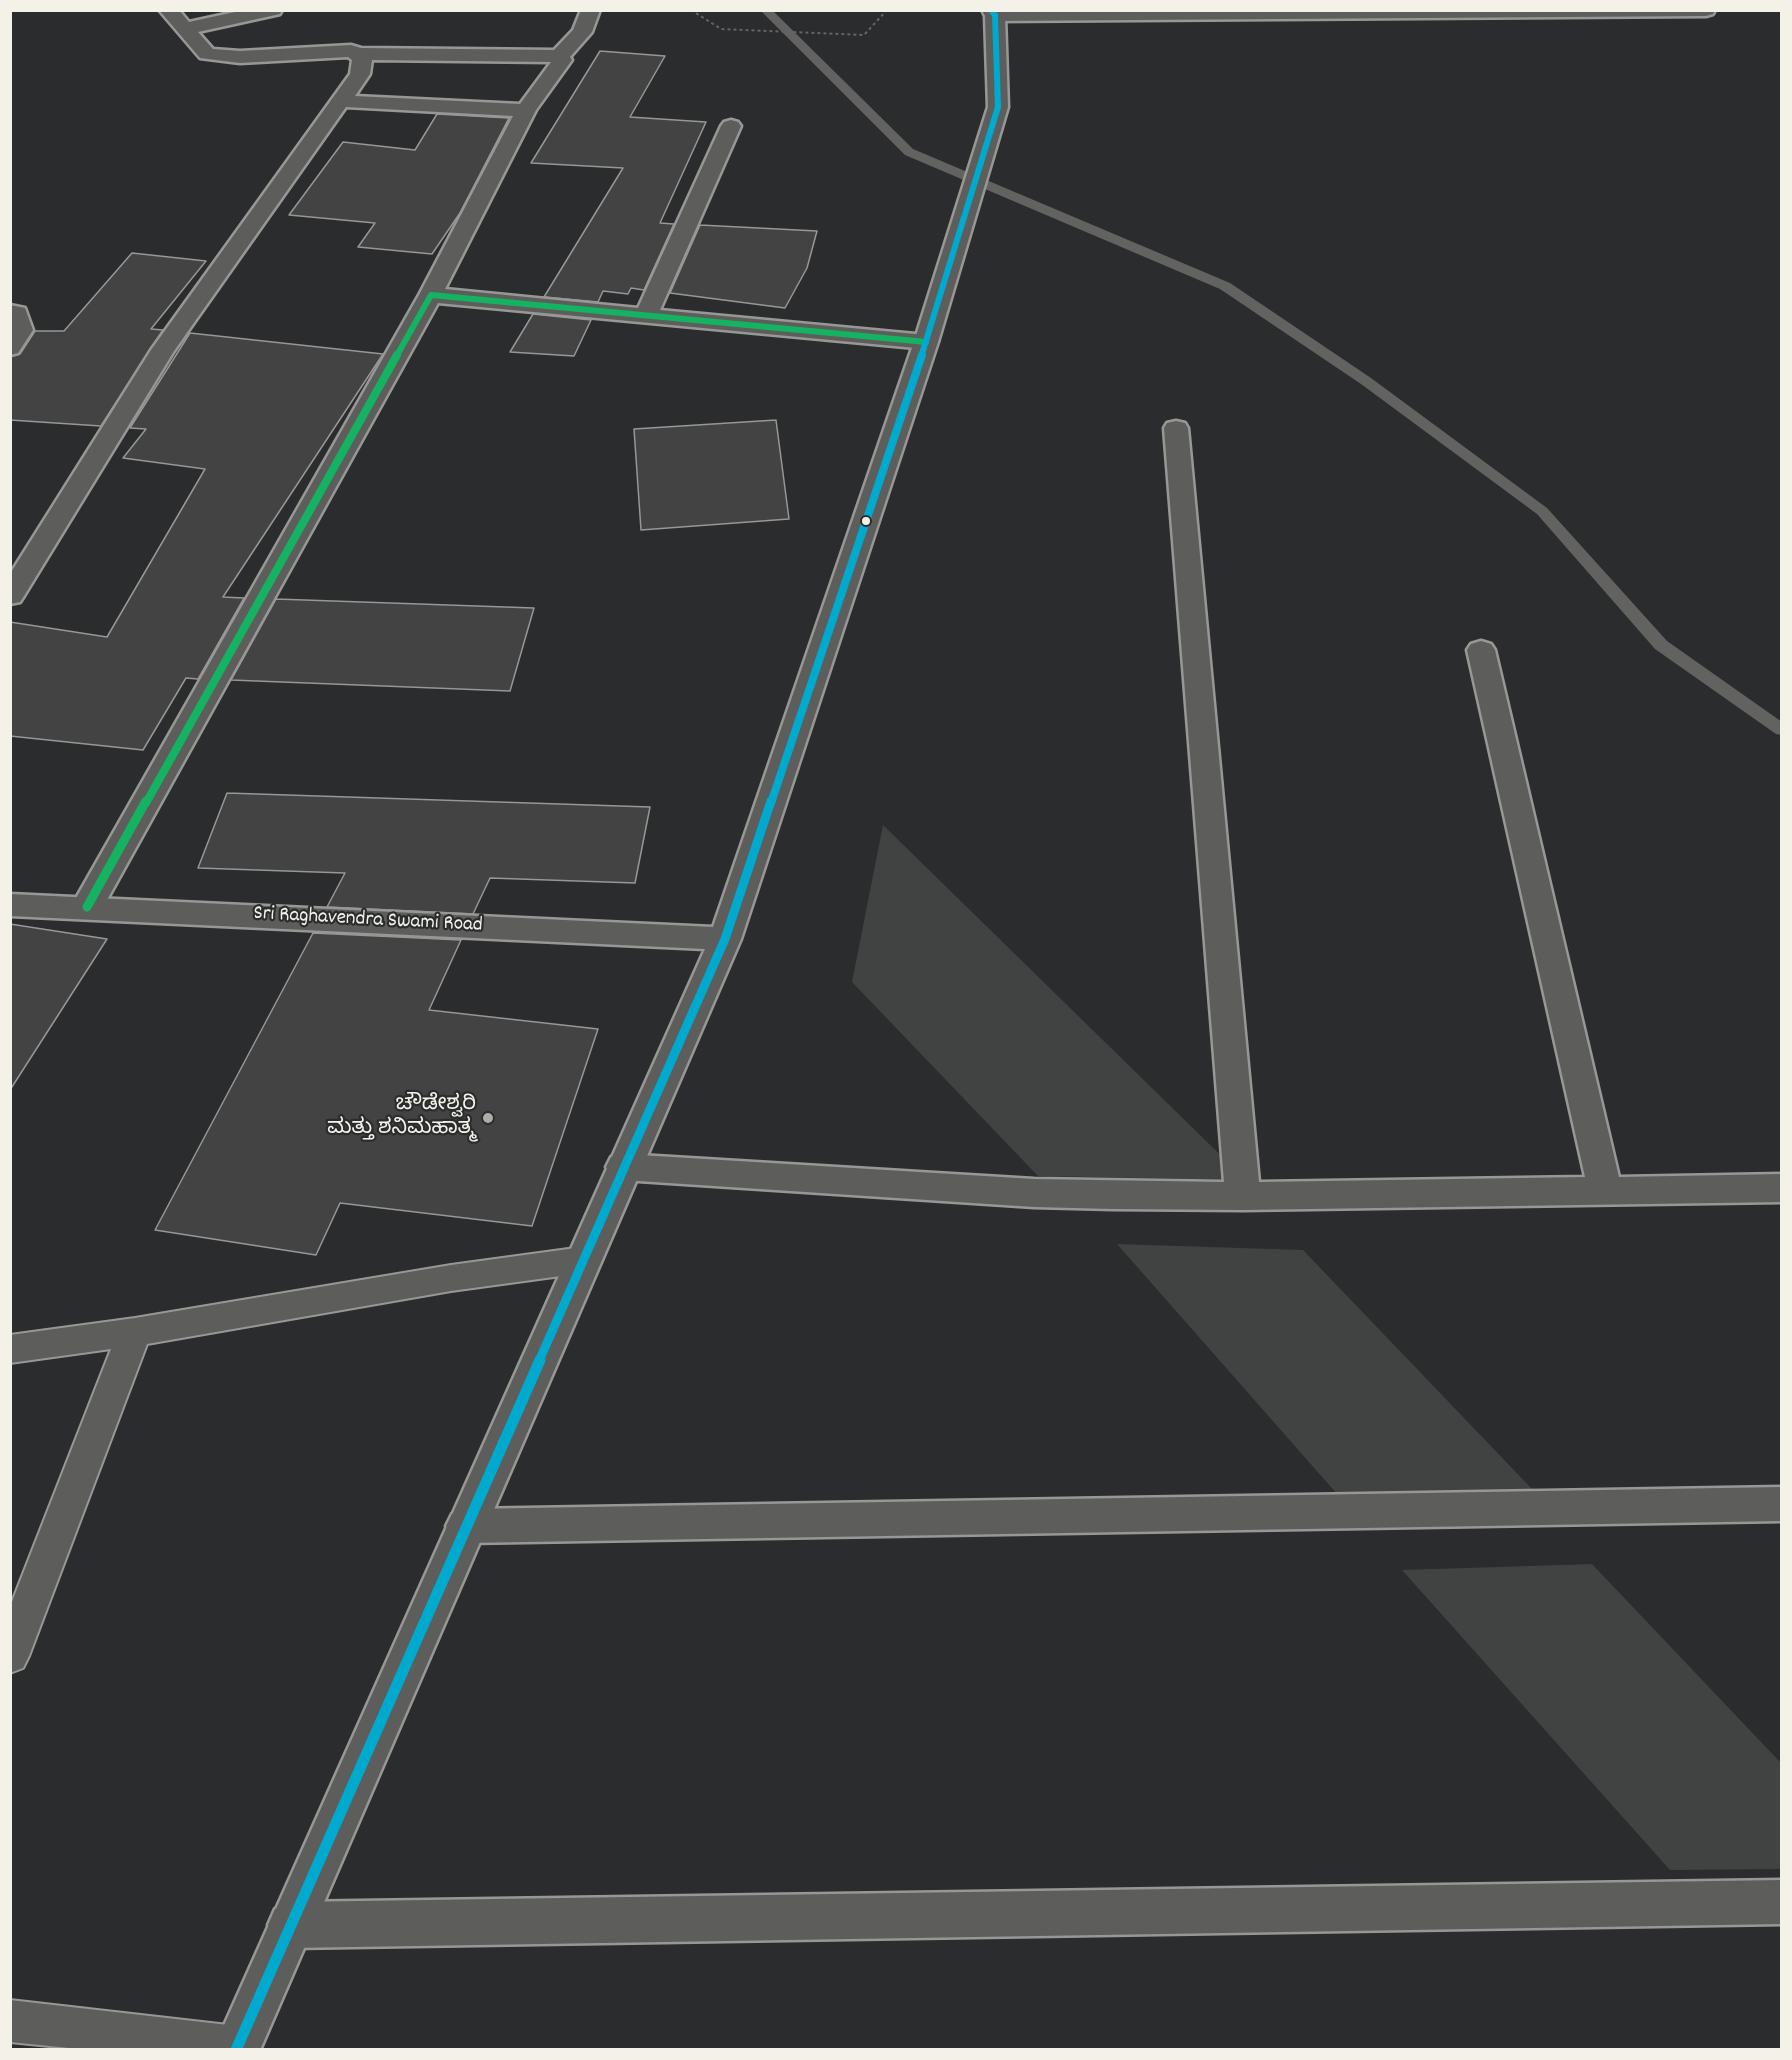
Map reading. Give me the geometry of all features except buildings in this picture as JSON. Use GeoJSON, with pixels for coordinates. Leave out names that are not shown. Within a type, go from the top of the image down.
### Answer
{"type":"FeatureCollection","features":[{"type":"Feature","properties":{"kind":"street"},"geometry":{"type":"LineString","coordinates":[[168,10],[207,54],[240,57],[351,51],[358,54],[560,56],[582,32],[591,10]]}},
{"type":"Feature","properties":{"kind":"street"},"geometry":{"type":"LineString","coordinates":[[185,29],[273,10]]}},
{"type":"Feature","properties":{"kind":"street"},"geometry":{"type":"LineString","coordinates":[[236,2048],[725,939],[926,342],[998,107],[993,13],[1706,10]]}},
{"type":"Feature","properties":{"kind":"street"},"geometry":{"type":"LineString","coordinates":[[10,596],[163,350],[360,74],[362,60],[358,54]]}},
{"type":"Feature","properties":{"kind":"street"},"geometry":{"type":"LineString","coordinates":[[87,907],[431,295],[526,110],[562,60],[560,56]]}},
{"type":"Feature","properties":{"kind":"street"},"geometry":{"type":"LineString","coordinates":[[340,101],[526,110]]}},
{"type":"Feature","properties":{"kind":"street"},"geometry":{"type":"LineString","coordinates":[[646,315],[731,126]]}},
{"type":"Feature","properties":{"kind":"street"},"geometry":{"type":"LineString","coordinates":[[431,295],[926,342]]}},
{"type":"Feature","properties":{"kind":"street"},"geometry":{"type":"LineString","coordinates":[[10,312],[17,313],[21,330],[10,348]]}},
{"type":"Feature","properties":{"kind":"street"},"geometry":{"type":"LineString","coordinates":[[1176,428],[1243,1196]]}},
{"type":"Feature","properties":{"kind":"street"},"geometry":{"type":"LineString","coordinates":[[1480,650],[1605,1190]]}},
{"type":"Feature","properties":{"kind":"street","name":"Sri Raghavendra Swami Road"},"geometry":{"type":"LineString","coordinates":[[10,905],[725,939]]}},
{"type":"Feature","properties":{"kind":"street"},"geometry":{"type":"LineString","coordinates":[[623,1167],[1034,1193],[1243,1196],[1782,1188]]}},
{"type":"Feature","properties":{"kind":"street"},"geometry":{"type":"LineString","coordinates":[[466,1526],[1782,1504]]}},
{"type":"Feature","properties":{"kind":"street"},"geometry":{"type":"LineString","coordinates":[[291,1925],[1782,1902]]}},
{"type":"Feature","properties":{"kind":"lane"},"geometry":{"type":"LineString","coordinates":[[10,1349],[135,1332],[451,1278],[583,1260]]}},
{"type":"Feature","properties":{"kind":"lane"},"geometry":{"type":"LineString","coordinates":[[10,1656],[135,1332]]}},
{"type":"Feature","properties":{"kind":"lane"},"geometry":{"type":"LineString","coordinates":[[10,2021],[86,2028],[236,2048]]}},
{"type":"Feature","properties":{"kind":"path"},"geometry":{"type":"LineString","coordinates":[[691,10],[721,29],[864,35],[887,10]]}},
{"type":"Feature","properties":{"kind":"shaded area"},"geometry":{"type":"Polygon","coordinates":[[[883,825],[1246,1180],[1038,1176],[852,982],[883,825]]]}},
{"type":"Feature","properties":{"kind":"shaded area"},"geometry":{"type":"Polygon","coordinates":[[[1117,1244],[1303,1250],[1534,1491],[1345,1503],[1117,1244]]]}},
{"type":"Feature","properties":{"kind":"shaded area"},"geometry":{"type":"Polygon","coordinates":[[[1592,1564],[1781,1763],[1781,1869],[1670,1870],[1402,1570],[1592,1564]]]}},
{"type":"Feature","properties":{"kind":"waterway"},"geometry":{"type":"LineString","coordinates":[[765,10],[909,152],[1225,286],[1366,381],[1542,511],[1661,645],[1782,730]]}},
{"type":"Feature","properties":{"kind":"transit line"},"geometry":{"type":"LineString","coordinates":[[236,2050],[725,939],[926,342],[998,107],[995,15],[991,10]]}},
{"type":"Feature","properties":{"kind":"transit line"},"geometry":{"type":"LineString","coordinates":[[87,907],[431,295],[926,342]]}},
{"type":"Feature","properties":{"kind":"place","name":"ಚೌಡೇಶ್ವರಿ ಮತ್ತು ಶನಿಮಹಾತ್ಮ"},"geometry":{"type":"Point","coordinates":[488,1118]}}]}
